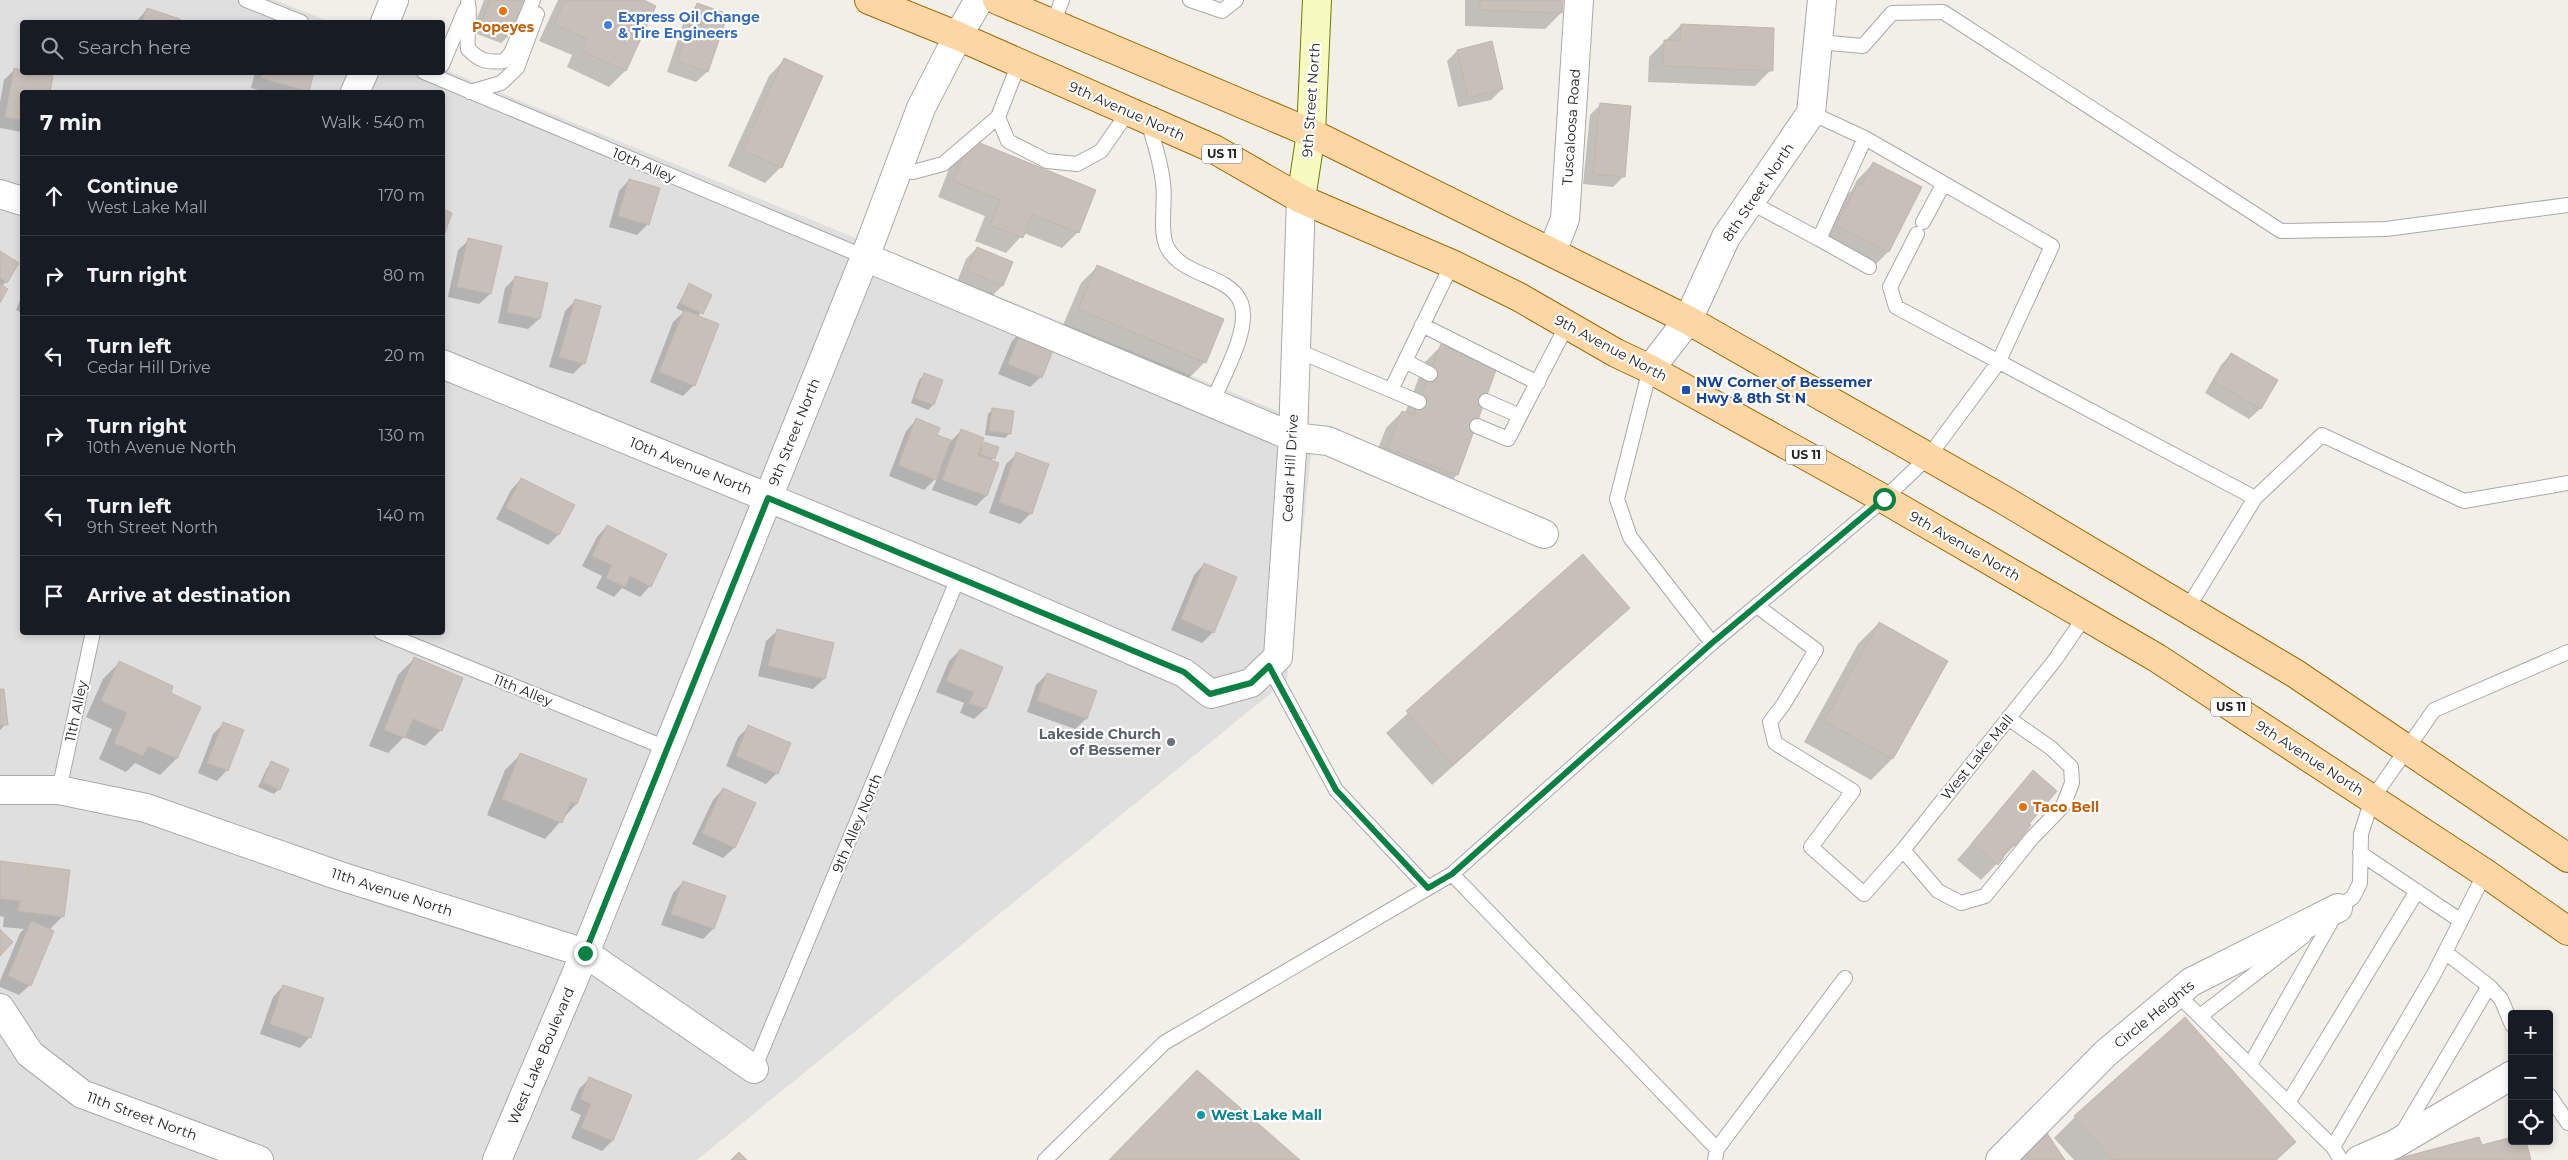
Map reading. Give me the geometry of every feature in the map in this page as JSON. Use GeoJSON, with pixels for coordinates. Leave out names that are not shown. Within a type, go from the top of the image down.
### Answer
{"type":"FeatureCollection","features":[{"type":"Feature","properties":{"kind":"main road","name":"9th Avenue North"},"geometry":{"type":"LineString","coordinates":[[869,0],[958,36],[1214,149],[1301,199],[1452,264],[1519,297],[1616,353],[1650,369],[1884,499],[2157,658],[2486,873],[2568,931]]}},
{"type":"Feature","properties":{"kind":"main road"},"geometry":{"type":"LineString","coordinates":[[997,0],[1058,12],[1311,133],[1688,320],[1929,456],[2296,674],[2568,858]]}},
{"type":"Feature","properties":{"kind":"street"},"geometry":{"type":"LineString","coordinates":[[385,20],[394,0]]}},
{"type":"Feature","properties":{"kind":"street","name":"9th Street North"},"geometry":{"type":"LineString","coordinates":[[585,953],[865,257],[921,108],[958,36],[980,0]]}},
{"type":"Feature","properties":{"kind":"street","name":"9th Street North"},"geometry":{"type":"LineString","coordinates":[[1301,199],[1311,133],[1317,0]]}},
{"type":"Feature","properties":{"kind":"street","name":"Tuscaloosa Road"},"geometry":{"type":"LineString","coordinates":[[1552,252],[1565,219],[1579,0]]}},
{"type":"Feature","properties":{"kind":"street"},"geometry":{"type":"LineString","coordinates":[[1812,113],[1822,0]]}},
{"type":"Feature","properties":{"kind":"street"},"geometry":{"type":"LineString","coordinates":[[356,90],[363,75]]}},
{"type":"Feature","properties":{"kind":"street","name":"8th Street North"},"geometry":{"type":"LineString","coordinates":[[1650,369],[1688,320],[1726,237],[1812,113]]}},
{"type":"Feature","properties":{"kind":"street"},"geometry":{"type":"LineString","coordinates":[[0,194],[20,200]]}},
{"type":"Feature","properties":{"kind":"street","name":"Cedar Hill Drive"},"geometry":{"type":"LineString","coordinates":[[1210,694],[1251,683],[1278,657],[1293,437],[1301,199]]}},
{"type":"Feature","properties":{"kind":"street"},"geometry":{"type":"LineString","coordinates":[[865,257],[1293,437],[1328,441],[1544,534]]}},
{"type":"Feature","properties":{"kind":"street","name":"10th Avenue North"},"geometry":{"type":"LineString","coordinates":[[445,365],[959,576],[1184,672],[1210,694]]}},
{"type":"Feature","properties":{"kind":"street","name":"11th Avenue North"},"geometry":{"type":"LineString","coordinates":[[0,790],[59,790],[146,808],[337,874],[585,953],[754,1069]]}},
{"type":"Feature","properties":{"kind":"street","name":"Circle Heights"},"geometry":{"type":"LineString","coordinates":[[2000,1160],[2106,1053],[2191,982],[2338,908]]}},
{"type":"Feature","properties":{"kind":"street","name":"West Lake Boulevard"},"geometry":{"type":"LineString","coordinates":[[497,1160],[585,953]]}},
{"type":"Feature","properties":{"kind":"street","name":"11th Street North"},"geometry":{"type":"LineString","coordinates":[[0,1008],[30,1054],[82,1094],[259,1160]]}},
{"type":"Feature","properties":{"kind":"street"},"geometry":{"type":"LineString","coordinates":[[2357,1159],[2395,1144],[2508,1077]]}},
{"type":"Feature","properties":{"kind":"lane"},"geometry":{"type":"LineString","coordinates":[[246,0],[297,20]]}},
{"type":"Feature","properties":{"kind":"lane"},"geometry":{"type":"LineString","coordinates":[[469,2],[468,49],[479,60],[487,62],[504,61],[511,53],[533,0]]}},
{"type":"Feature","properties":{"kind":"lane"},"geometry":{"type":"LineString","coordinates":[[470,92],[501,83],[517,68],[542,0]]}},
{"type":"Feature","properties":{"kind":"lane"},"geometry":{"type":"LineString","coordinates":[[1190,0],[1222,11],[1236,0]]}},
{"type":"Feature","properties":{"kind":"lane"},"geometry":{"type":"LineString","coordinates":[[445,60],[469,2]]}},
{"type":"Feature","properties":{"kind":"lane"},"geometry":{"type":"LineString","coordinates":[[1818,42],[1863,46],[1892,13],[1943,12],[2281,231],[2386,229],[2568,205]]}},
{"type":"Feature","properties":{"kind":"lane"},"geometry":{"type":"LineString","coordinates":[[897,171],[913,172],[943,164],[998,117],[1019,63]]}},
{"type":"Feature","properties":{"kind":"lane","name":"10th Alley"},"geometry":{"type":"LineString","coordinates":[[444,75],[470,92],[865,257]]}},
{"type":"Feature","properties":{"kind":"lane"},"geometry":{"type":"LineString","coordinates":[[1045,1160],[1164,1043],[1452,874],[1712,643],[1884,499],[1929,456],[1998,362],[2052,246],[1943,185],[1865,138],[1812,113]]}},
{"type":"Feature","properties":{"kind":"lane"},"geometry":{"type":"LineString","coordinates":[[998,117],[1008,141],[1047,161],[1077,164],[1101,152],[1138,116],[1163,181],[1165,206],[1163,228],[1166,246],[1176,260],[1231,289],[1241,301],[1244,316],[1242,331],[1212,403]]}},
{"type":"Feature","properties":{"kind":"lane"},"geometry":{"type":"LineString","coordinates":[[1819,239],[1865,138]]}},
{"type":"Feature","properties":{"kind":"lane"},"geometry":{"type":"LineString","coordinates":[[1943,185],[1890,287],[1896,307],[2255,498]]}},
{"type":"Feature","properties":{"kind":"lane"},"geometry":{"type":"LineString","coordinates":[[1750,202],[1869,267]]}},
{"type":"Feature","properties":{"kind":"lane"},"geometry":{"type":"LineString","coordinates":[[1391,390],[1452,264]]}},
{"type":"Feature","properties":{"kind":"lane"},"geometry":{"type":"LineString","coordinates":[[1422,325],[1538,383]]}},
{"type":"Feature","properties":{"kind":"lane"},"geometry":{"type":"LineString","coordinates":[[1477,426],[1508,439],[1567,325]]}},
{"type":"Feature","properties":{"kind":"lane"},"geometry":{"type":"LineString","coordinates":[[1296,350],[1419,402]]}},
{"type":"Feature","properties":{"kind":"lane"},"geometry":{"type":"LineString","coordinates":[[1405,361],[1430,374]]}},
{"type":"Feature","properties":{"kind":"lane"},"geometry":{"type":"LineString","coordinates":[[1650,369],[1617,498],[1630,537],[1712,643]]}},
{"type":"Feature","properties":{"kind":"lane"},"geometry":{"type":"LineString","coordinates":[[1486,401],[1520,416]]}},
{"type":"Feature","properties":{"kind":"lane"},"geometry":{"type":"LineString","coordinates":[[2187,609],[2255,498],[2322,435],[2464,501],[2568,483]]}},
{"type":"Feature","properties":{"kind":"lane","name":"9th Alley North"},"geometry":{"type":"LineString","coordinates":[[754,1069],[959,576]]}},
{"type":"Feature","properties":{"kind":"lane","name":"West Lake Mall"},"geometry":{"type":"LineString","coordinates":[[1757,606],[1816,650],[1783,706],[1770,722],[1775,743],[1853,792],[1811,847],[1864,894],[1903,850],[2055,660],[2085,616]]}},
{"type":"Feature","properties":{"kind":"lane","name":"11th Alley"},"geometry":{"type":"LineString","coordinates":[[59,790],[92,635]]}},
{"type":"Feature","properties":{"kind":"lane","name":"11th Alley"},"geometry":{"type":"LineString","coordinates":[[387,635],[666,748]]}},
{"type":"Feature","properties":{"kind":"lane"},"geometry":{"type":"LineString","coordinates":[[2200,1016],[2282,955],[2353,897],[2360,883],[2360,834],[2372,799],[2434,710],[2568,652]]}},
{"type":"Feature","properties":{"kind":"lane"},"geometry":{"type":"LineString","coordinates":[[1269,666],[1336,790],[1428,888]]}},
{"type":"Feature","properties":{"kind":"lane"},"geometry":{"type":"LineString","coordinates":[[1903,850],[1938,891],[1961,902],[1985,896],[2032,838],[2063,806],[2072,782],[2071,767],[2051,748],[2008,718]]}},
{"type":"Feature","properties":{"kind":"lane"},"geometry":{"type":"LineString","coordinates":[[2360,853],[2461,921]]}},
{"type":"Feature","properties":{"kind":"lane"},"geometry":{"type":"LineString","coordinates":[[2333,1147],[2445,952],[2486,873]]}},
{"type":"Feature","properties":{"kind":"lane"},"geometry":{"type":"LineString","coordinates":[[1452,874],[1716,1154],[1846,978]]}},
{"type":"Feature","properties":{"kind":"lane"},"geometry":{"type":"LineString","coordinates":[[2288,1103],[2417,891]]}},
{"type":"Feature","properties":{"kind":"lane"},"geometry":{"type":"LineString","coordinates":[[2250,1065],[2338,908]]}},
{"type":"Feature","properties":{"kind":"lane"},"geometry":{"type":"LineString","coordinates":[[2445,952],[2489,986],[2501,998],[2508,1015]]}},
{"type":"Feature","properties":{"kind":"lane"},"geometry":{"type":"LineString","coordinates":[[2395,1144],[2489,986]]}},
{"type":"Feature","properties":{"kind":"lane"},"geometry":{"type":"LineString","coordinates":[[2177,994],[2333,1147],[2357,1159]]}},
{"type":"Feature","properties":{"kind":"lane"},"geometry":{"type":"LineString","coordinates":[[2552,1100],[2568,1123]]}},
{"type":"Feature","properties":{"kind":"shaded area"},"geometry":{"type":"Polygon","coordinates":[[[0,0],[275,0],[325,20],[20,20],[20,75],[445,75],[445,70],[1314,426],[1287,680],[697,1160],[0,1160],[0,0]]]}},
{"type":"Feature","properties":{"kind":"building","name":"Popeyes"},"geometry":{"type":"Polygon","coordinates":[[[490,0],[525,0],[513,33],[481,22],[490,0]]]}},
{"type":"Feature","properties":{"kind":"building"},"geometry":{"type":"Polygon","coordinates":[[[565,0],[644,0],[656,6],[626,71],[582,51],[587,39],[554,24],[565,0]]]}},
{"type":"Feature","properties":{"kind":"building"},"geometry":{"type":"Polygon","coordinates":[[[1480,0],[1563,0],[1562,13],[1480,10],[1480,0]]]}},
{"type":"Feature","properties":{"kind":"building"},"geometry":{"type":"Polygon","coordinates":[[[697,3],[728,14],[708,72],[677,61],[697,3]]]}},
{"type":"Feature","properties":{"kind":"building"},"geometry":{"type":"Polygon","coordinates":[[[147,8],[180,19],[180,20],[143,20],[147,8]]]}},
{"type":"Feature","properties":{"kind":"building"},"geometry":{"type":"Polygon","coordinates":[[[1681,24],[1774,28],[1773,71],[1663,66],[1664,40],[1680,40],[1681,24]]]}},
{"type":"Feature","properties":{"kind":"building"},"geometry":{"type":"Polygon","coordinates":[[[1492,41],[1503,89],[1468,98],[1457,50],[1492,41]]]}},
{"type":"Feature","properties":{"kind":"building"},"geometry":{"type":"Polygon","coordinates":[[[784,58],[823,76],[782,168],[743,150],[784,58]]]}},
{"type":"Feature","properties":{"kind":"building"},"geometry":{"type":"Polygon","coordinates":[[[14,68],[20,70],[20,75],[53,76],[50,90],[20,90],[20,120],[5,117],[14,68]]]}},
{"type":"Feature","properties":{"kind":"building"},"geometry":{"type":"Polygon","coordinates":[[[262,75],[313,75],[310,90],[302,90],[261,78],[262,75]]]}},
{"type":"Feature","properties":{"kind":"building"},"geometry":{"type":"Polygon","coordinates":[[[1600,103],[1631,106],[1625,177],[1593,174],[1600,103]]]}},
{"type":"Feature","properties":{"kind":"building"},"geometry":{"type":"Polygon","coordinates":[[[970,139],[1096,190],[1079,233],[1032,214],[1023,238],[990,225],[1000,200],[953,181],[970,139]]]}},
{"type":"Feature","properties":{"kind":"building"},"geometry":{"type":"Polygon","coordinates":[[[1873,162],[1922,187],[1889,252],[1836,226],[1858,183],[1862,185],[1873,162]]]}},
{"type":"Feature","properties":{"kind":"building"},"geometry":{"type":"Polygon","coordinates":[[[629,179],[660,188],[649,225],[618,216],[629,179]]]}},
{"type":"Feature","properties":{"kind":"building"},"geometry":{"type":"Polygon","coordinates":[[[445,210],[452,213],[445,233],[445,210]]]}},
{"type":"Feature","properties":{"kind":"building"},"geometry":{"type":"Polygon","coordinates":[[[468,238],[502,246],[491,294],[457,287],[468,238]]]}},
{"type":"Feature","properties":{"kind":"building"},"geometry":{"type":"Polygon","coordinates":[[[977,247],[1013,262],[1003,286],[967,271],[977,247]]]}},
{"type":"Feature","properties":{"kind":"building"},"geometry":{"type":"Polygon","coordinates":[[[0,251],[19,263],[7,283],[0,278],[0,251]]]}},
{"type":"Feature","properties":{"kind":"building"},"geometry":{"type":"Polygon","coordinates":[[[1097,265],[1224,319],[1206,363],[1078,309],[1097,265]]]}},
{"type":"Feature","properties":{"kind":"building"},"geometry":{"type":"Polygon","coordinates":[[[515,276],[548,283],[540,319],[507,312],[515,276]]]}},
{"type":"Feature","properties":{"kind":"building"},"geometry":{"type":"Polygon","coordinates":[[[689,283],[712,295],[703,314],[680,303],[689,283]]]}},
{"type":"Feature","properties":{"kind":"building"},"geometry":{"type":"Polygon","coordinates":[[[0,284],[8,289],[0,303],[0,284]]]}},
{"type":"Feature","properties":{"kind":"building"},"geometry":{"type":"Polygon","coordinates":[[[575,299],[601,306],[585,364],[559,357],[575,299]]]}},
{"type":"Feature","properties":{"kind":"building"},"geometry":{"type":"Polygon","coordinates":[[[684,310],[719,324],[695,386],[659,372],[684,310]]]}},
{"type":"Feature","properties":{"kind":"building"},"geometry":{"type":"Polygon","coordinates":[[[1022,329],[1056,343],[1042,378],[1008,364],[1022,329]]]}},
{"type":"Feature","properties":{"kind":"building"},"geometry":{"type":"Polygon","coordinates":[[[1441,344],[1496,370],[1458,475],[1387,448],[1402,411],[1414,415],[1441,344]]]}},
{"type":"Feature","properties":{"kind":"building"},"geometry":{"type":"Polygon","coordinates":[[[2231,353],[2278,380],[2261,409],[2214,382],[2231,353]]]}},
{"type":"Feature","properties":{"kind":"building"},"geometry":{"type":"Polygon","coordinates":[[[924,373],[943,380],[934,405],[915,398],[924,373]]]}},
{"type":"Feature","properties":{"kind":"building"},"geometry":{"type":"Polygon","coordinates":[[[992,408],[1014,411],[1011,434],[989,431],[992,408]]]}},
{"type":"Feature","properties":{"kind":"building"},"geometry":{"type":"Polygon","coordinates":[[[916,418],[940,428],[937,435],[951,440],[936,480],[898,465],[916,418]]]}},
{"type":"Feature","properties":{"kind":"building"},"geometry":{"type":"Polygon","coordinates":[[[961,429],[984,438],[978,455],[999,463],[987,496],[942,480],[961,429]]]}},
{"type":"Feature","properties":{"kind":"building"},"geometry":{"type":"Polygon","coordinates":[[[984,442],[999,447],[995,459],[980,454],[984,442]]]}},
{"type":"Feature","properties":{"kind":"building"},"geometry":{"type":"Polygon","coordinates":[[[1016,452],[1049,464],[1032,514],[999,502],[1016,452]]]}},
{"type":"Feature","properties":{"kind":"building"},"geometry":{"type":"Polygon","coordinates":[[[521,478],[575,505],[559,535],[506,508],[521,478]]]}},
{"type":"Feature","properties":{"kind":"building"},"geometry":{"type":"Polygon","coordinates":[[[607,525],[667,554],[651,587],[630,576],[625,587],[606,578],[612,565],[592,556],[607,525]]]}},
{"type":"Feature","properties":{"kind":"building"},"geometry":{"type":"Polygon","coordinates":[[[1583,554],[1630,608],[1453,765],[1406,711],[1583,554]]]}},
{"type":"Feature","properties":{"kind":"building"},"geometry":{"type":"Polygon","coordinates":[[[1204,563],[1237,577],[1214,633],[1181,619],[1204,563]]]}},
{"type":"Feature","properties":{"kind":"building"},"geometry":{"type":"Polygon","coordinates":[[[1879,622],[1948,661],[1893,759],[1824,721],[1879,622]]]}},
{"type":"Feature","properties":{"kind":"building"},"geometry":{"type":"Polygon","coordinates":[[[777,629],[834,643],[825,679],[768,666],[777,629]]]}},
{"type":"Feature","properties":{"kind":"building"},"geometry":{"type":"Polygon","coordinates":[[[960,649],[1003,667],[986,709],[969,703],[974,692],[946,681],[960,649]]]}},
{"type":"Feature","properties":{"kind":"building"},"geometry":{"type":"Polygon","coordinates":[[[414,657],[463,678],[442,731],[413,719],[405,738],[384,730],[414,657]]]}},
{"type":"Feature","properties":{"kind":"building"},"geometry":{"type":"Polygon","coordinates":[[[119,661],[173,686],[171,693],[201,707],[177,759],[148,746],[143,756],[114,743],[127,713],[101,701],[119,661]]]}},
{"type":"Feature","properties":{"kind":"building"},"geometry":{"type":"Polygon","coordinates":[[[1047,673],[1097,691],[1087,719],[1037,701],[1047,673]]]}},
{"type":"Feature","properties":{"kind":"building"},"geometry":{"type":"Polygon","coordinates":[[[0,689],[4,689],[8,725],[0,725],[0,689]]]}},
{"type":"Feature","properties":{"kind":"building"},"geometry":{"type":"Polygon","coordinates":[[[223,722],[244,730],[228,771],[207,763],[223,722]]]}},
{"type":"Feature","properties":{"kind":"building"},"geometry":{"type":"Polygon","coordinates":[[[748,725],[791,743],[778,774],[736,756],[748,725]]]}},
{"type":"Feature","properties":{"kind":"building"},"geometry":{"type":"Polygon","coordinates":[[[520,753],[587,779],[577,804],[571,802],[562,823],[502,799],[520,753]]]}},
{"type":"Feature","properties":{"kind":"building"},"geometry":{"type":"Polygon","coordinates":[[[271,761],[289,769],[280,790],[263,782],[271,761]]]}},
{"type":"Feature","properties":{"kind":"building","name":"Taco Bell"},"geometry":{"type":"Polygon","coordinates":[[[2033,770],[2057,791],[2029,824],[2031,825],[2015,846],[2013,843],[2002,855],[2004,857],[1998,865],[1972,843],[2033,770]]]}},
{"type":"Feature","properties":{"kind":"building"},"geometry":{"type":"Polygon","coordinates":[[[723,788],[756,803],[735,848],[702,833],[723,788]]]}},
{"type":"Feature","properties":{"kind":"building"},"geometry":{"type":"Polygon","coordinates":[[[0,861],[70,870],[64,917],[18,911],[20,901],[0,899],[0,861]]]}},
{"type":"Feature","properties":{"kind":"building"},"geometry":{"type":"Polygon","coordinates":[[[683,881],[726,896],[714,929],[671,914],[683,881]]]}},
{"type":"Feature","properties":{"kind":"building"},"geometry":{"type":"Polygon","coordinates":[[[31,921],[54,931],[31,986],[8,976],[31,921]]]}},
{"type":"Feature","properties":{"kind":"building"},"geometry":{"type":"Polygon","coordinates":[[[0,929],[13,942],[0,956],[0,929]]]}},
{"type":"Feature","properties":{"kind":"building"},"geometry":{"type":"Polygon","coordinates":[[[283,985],[324,998],[311,1038],[270,1024],[283,985]]]}},
{"type":"Feature","properties":{"kind":"building"},"geometry":{"type":"Polygon","coordinates":[[[2185,1017],[2296,1142],[2276,1160],[2113,1160],[2074,1116],[2185,1017]]]}},
{"type":"Feature","properties":{"kind":"building","name":"West Lake Mall"},"geometry":{"type":"Polygon","coordinates":[[[1197,1070],[1300,1160],[1109,1160],[1197,1070]]]}},
{"type":"Feature","properties":{"kind":"building"},"geometry":{"type":"Polygon","coordinates":[[[589,1077],[632,1095],[613,1141],[581,1128],[591,1104],[580,1099],[589,1077]]]}},
{"type":"Feature","properties":{"kind":"building"},"geometry":{"type":"Polygon","coordinates":[[[2043,1127],[2065,1160],[2031,1160],[2019,1143],[2043,1127]]]}},
{"type":"Feature","properties":{"kind":"building"},"geometry":{"type":"Polygon","coordinates":[[[2479,1137],[2482,1145],[2508,1138],[2508,1145],[2527,1145],[2531,1160],[2392,1160],[2479,1137]]]}},
{"type":"Feature","properties":{"kind":"building"},"geometry":{"type":"Polygon","coordinates":[[[739,1152],[747,1160],[731,1160],[739,1152]]]}},
{"type":"Feature","properties":{"kind":"place","name":"Popeyes"},"geometry":{"type":"Point","coordinates":[503,11]}},
{"type":"Feature","properties":{"kind":"place","name":"Express Oil Change & Tire Engineers"},"geometry":{"type":"Point","coordinates":[608,25]}},
{"type":"Feature","properties":{"kind":"place","name":"NW Corner of Bessemer Hwy & 8th St N"},"geometry":{"type":"Point","coordinates":[1686,390]}},
{"type":"Feature","properties":{"kind":"place","name":"Lakeside Church of Bessemer"},"geometry":{"type":"Point","coordinates":[1171,742]}},
{"type":"Feature","properties":{"kind":"place","name":"Taco Bell"},"geometry":{"type":"Point","coordinates":[2023,807]}},
{"type":"Feature","properties":{"kind":"place","name":"West Lake Mall"},"geometry":{"type":"Point","coordinates":[1201,1115]}},
{"type":"Feature","properties":{"kind":"route"},"geometry":{"type":"LineString","coordinates":[[585,953],[768,498],[959,576],[1184,672],[1210,694],[1251,683],[1269,666],[1336,790],[1428,888],[1452,874],[1712,643],[1884,499]]}}]}
